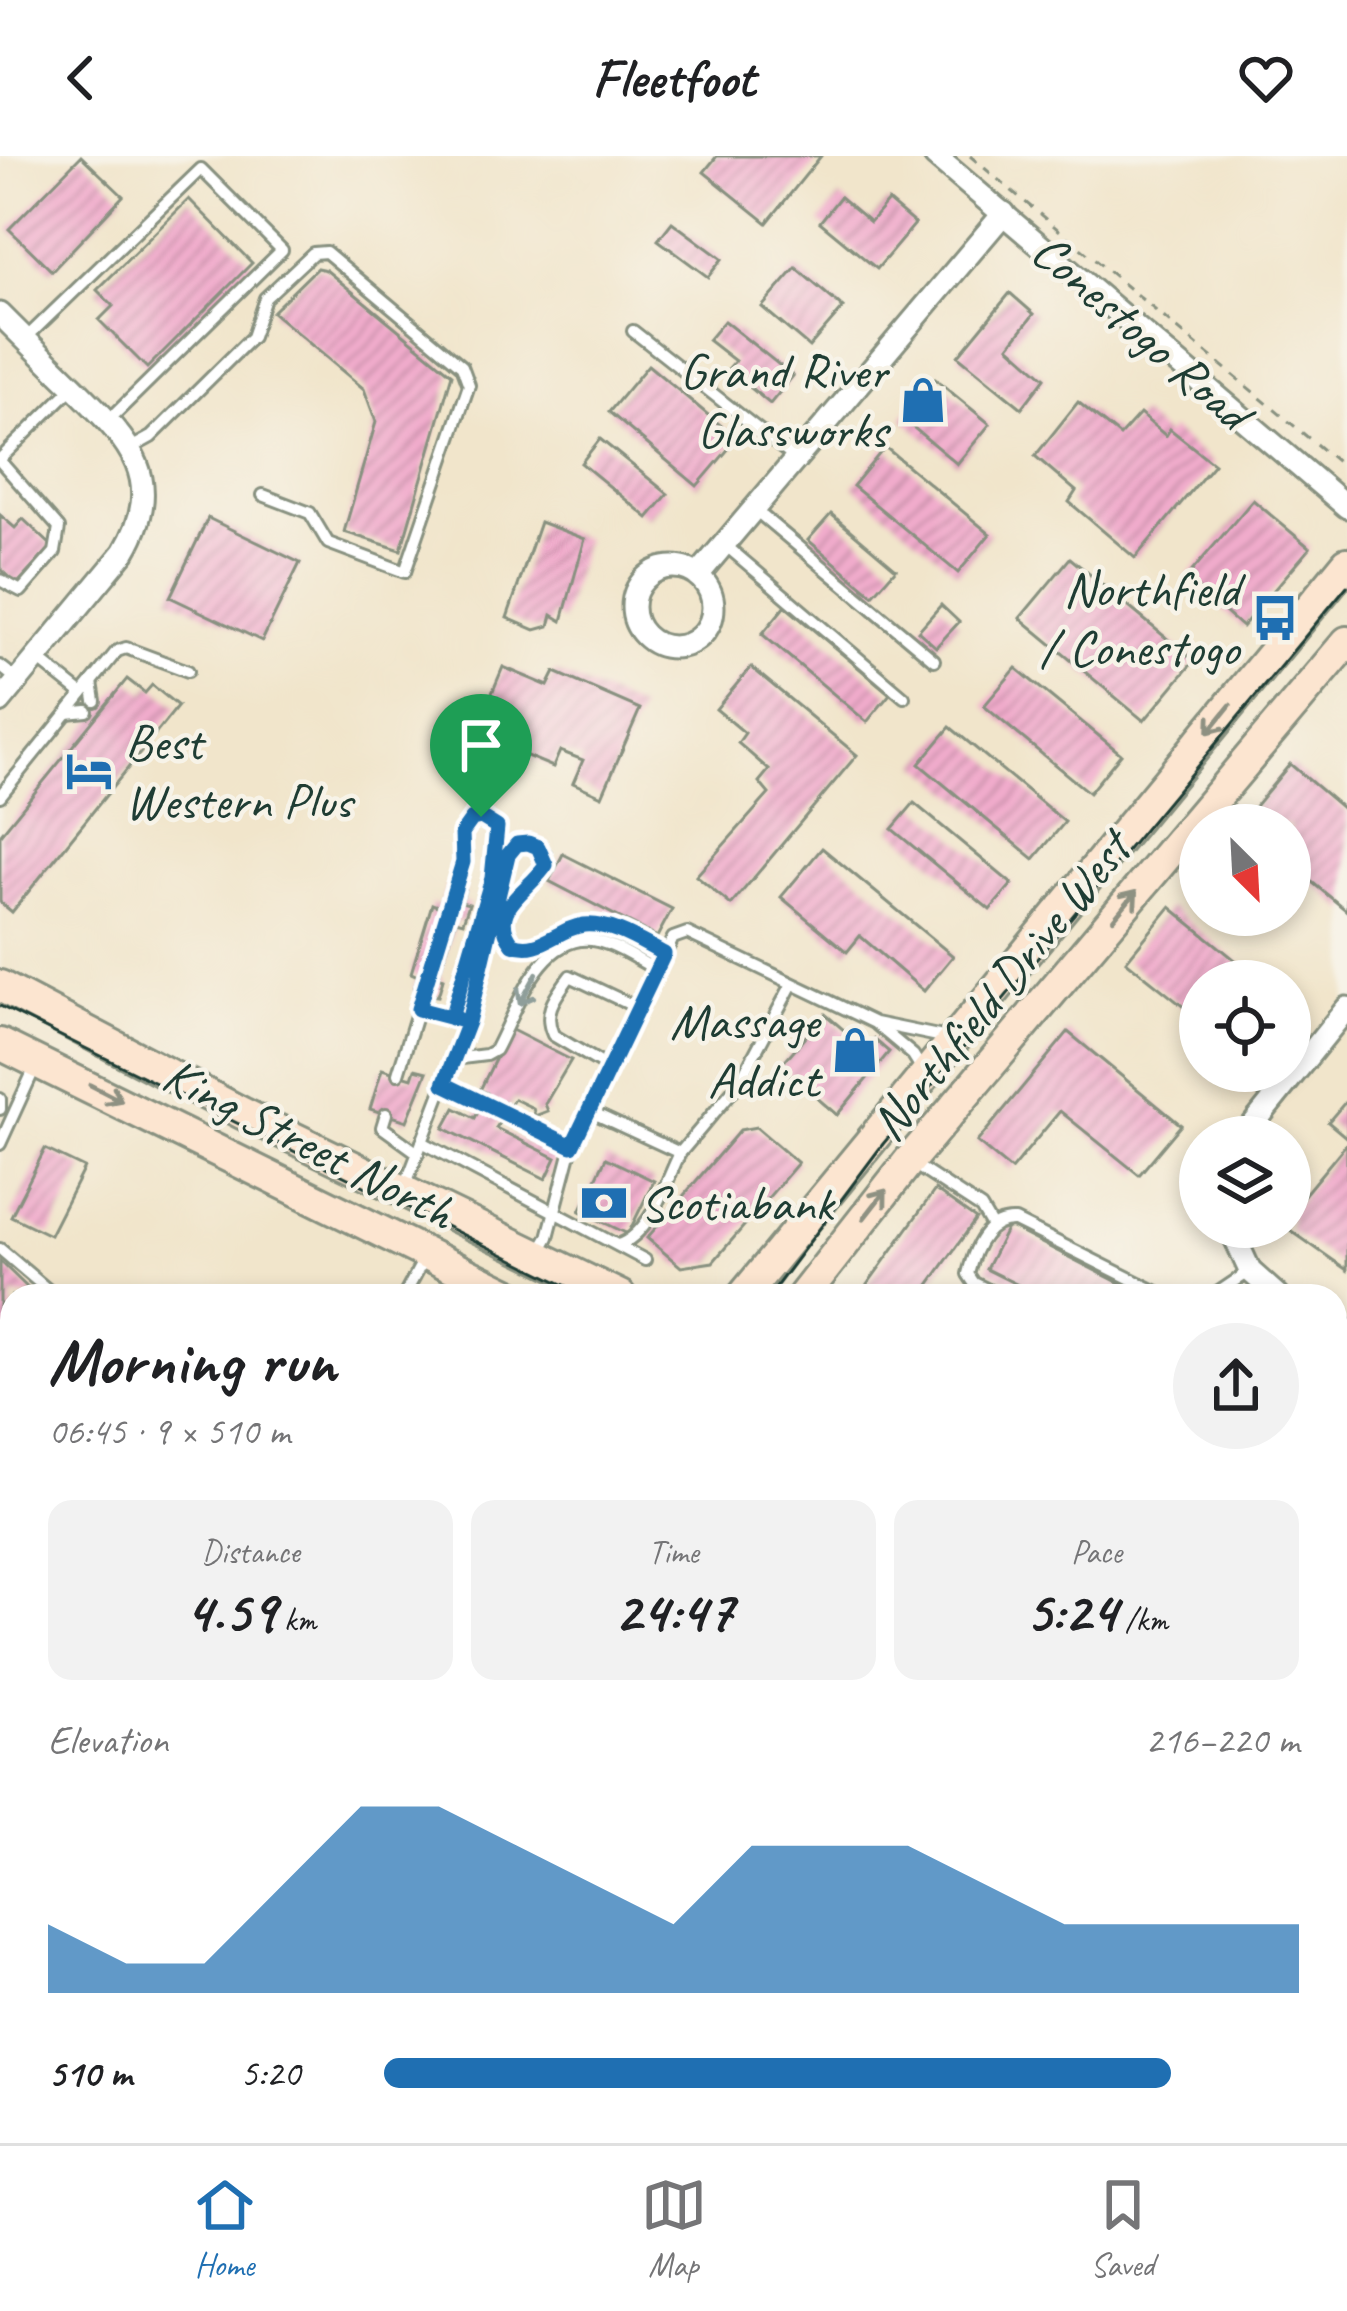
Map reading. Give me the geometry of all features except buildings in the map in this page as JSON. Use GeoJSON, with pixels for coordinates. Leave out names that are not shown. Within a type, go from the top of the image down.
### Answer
{"type":"FeatureCollection","features":[{"type":"Feature","properties":{"kind":"main road","name":"Northfield Drive West"},"geometry":{"type":"LineString","coordinates":[[753,1284],[1347,563]]}},
{"type":"Feature","properties":{"kind":"main road","name":"Northfield Drive West"},"geometry":{"type":"LineString","coordinates":[[812,1284],[909,1161],[1347,642]]}},
{"type":"Feature","properties":{"kind":"main road","name":"King Street North"},"geometry":{"type":"LineString","coordinates":[[0,986],[403,1192],[595,1284]]}},
{"type":"Feature","properties":{"kind":"main road","name":"King Street North"},"geometry":{"type":"LineString","coordinates":[[0,1044],[488,1284]]}},
{"type":"Feature","properties":{"kind":"street","name":"Conestogo Road"},"geometry":{"type":"LineString","coordinates":[[935,156],[1347,508]]}},
{"type":"Feature","properties":{"kind":"street"},"geometry":{"type":"LineString","coordinates":[[698,575],[1004,213]]}},
{"type":"Feature","properties":{"kind":"street"},"geometry":{"type":"LineString","coordinates":[[0,314],[131,448],[142,479],[143,507],[124,552],[36,657],[9,673],[0,703]]}},
{"type":"Feature","properties":{"kind":"street"},"geometry":{"type":"LineString","coordinates":[[1260,1116],[1347,1008]]}},
{"type":"Feature","properties":{"kind":"street"},"geometry":{"type":"LineString","coordinates":[[1240,1248],[1250,1271],[1265,1284]]}},
{"type":"Feature","properties":{"kind":"lane"},"geometry":{"type":"LineString","coordinates":[[25,339],[202,170],[282,250],[108,421]]}},
{"type":"Feature","properties":{"kind":"lane"},"geometry":{"type":"LineString","coordinates":[[131,448],[151,437],[252,337],[266,298],[313,253],[326,252],[462,366],[469,385],[404,572],[328,543],[310,513],[263,494]]}},
{"type":"Feature","properties":{"kind":"lane"},"geometry":{"type":"LineString","coordinates":[[633,332],[796,459]]}},
{"type":"Feature","properties":{"kind":"lane"},"geometry":{"type":"LineString","coordinates":[[0,580],[20,591],[55,552],[59,528],[0,460],[73,387]]}},
{"type":"Feature","properties":{"kind":"lane"},"geometry":{"type":"LineString","coordinates":[[754,509],[934,660]]}},
{"type":"Feature","properties":{"kind":"lane"},"geometry":{"type":"LineString","coordinates":[[724,544],[904,697]]}},
{"type":"Feature","properties":{"kind":"lane"},"geometry":{"type":"LineString","coordinates":[[0,796],[117,651],[126,648],[188,671]]}},
{"type":"Feature","properties":{"kind":"lane"},"geometry":{"type":"LineString","coordinates":[[36,657],[82,694]]}},
{"type":"Feature","properties":{"kind":"lane"},"geometry":{"type":"LineString","coordinates":[[67,712],[91,706],[92,682]]}},
{"type":"Feature","properties":{"kind":"lane"},"geometry":{"type":"LineString","coordinates":[[398,1074],[463,862],[462,833],[472,819],[481,817],[497,827],[492,878],[451,1018]]}},
{"type":"Feature","properties":{"kind":"lane"},"geometry":{"type":"LineString","coordinates":[[403,1192],[468,1022],[508,855],[517,844],[538,847],[546,865],[508,906],[504,928],[513,944],[532,948],[566,929],[601,926],[664,954]]}},
{"type":"Feature","properties":{"kind":"lane"},"geometry":{"type":"LineString","coordinates":[[538,1256],[572,1146],[673,938],[687,933],[875,1023],[956,1040]]}},
{"type":"Feature","properties":{"kind":"lane"},"geometry":{"type":"LineString","coordinates":[[454,1059],[495,1050],[542,963],[564,945],[577,940],[603,942],[657,970]]}},
{"type":"Feature","properties":{"kind":"lane"},"geometry":{"type":"LineString","coordinates":[[610,1068],[553,1035],[549,1006],[570,976],[638,1009]]}},
{"type":"Feature","properties":{"kind":"lane"},"geometry":{"type":"LineString","coordinates":[[618,1245],[634,1240],[680,1153],[739,1083],[792,984]]}},
{"type":"Feature","properties":{"kind":"lane"},"geometry":{"type":"LineString","coordinates":[[418,1009],[468,1022]]}},
{"type":"Feature","properties":{"kind":"lane"},"geometry":{"type":"LineString","coordinates":[[875,1023],[913,1055],[926,1075]]}},
{"type":"Feature","properties":{"kind":"lane"},"geometry":{"type":"LineString","coordinates":[[0,1144],[38,1060]]}},
{"type":"Feature","properties":{"kind":"lane"},"geometry":{"type":"LineString","coordinates":[[444,1084],[572,1146]]}},
{"type":"Feature","properties":{"kind":"lane"},"geometry":{"type":"LineString","coordinates":[[0,1099],[0,1109]]}},
{"type":"Feature","properties":{"kind":"lane"},"geometry":{"type":"LineString","coordinates":[[589,1111],[680,1153]]}},
{"type":"Feature","properties":{"kind":"lane"},"geometry":{"type":"LineString","coordinates":[[386,1114],[382,1126],[420,1148],[555,1210],[645,1260]]}},
{"type":"Feature","properties":{"kind":"lane"},"geometry":{"type":"LineString","coordinates":[[909,1161],[981,1208],[991,1225]]}},
{"type":"Feature","properties":{"kind":"lane"},"geometry":{"type":"LineString","coordinates":[[978,1284],[968,1274],[991,1225],[1000,1220],[1015,1221],[1141,1284]]}},
{"type":"Feature","properties":{"kind":"lane"},"geometry":{"type":"LineString","coordinates":[[0,1249],[41,1284]]}},
{"type":"Feature","properties":{"kind":"lane"},"geometry":{"type":"LineString","coordinates":[[411,1284],[427,1254]]}},
{"type":"Feature","properties":{"kind":"lane"},"geometry":{"type":"LineString","coordinates":[[1231,1284],[1250,1271]]}},
{"type":"Feature","properties":{"kind":"path"},"geometry":{"type":"LineString","coordinates":[[970,156],[1347,470]]}},
{"type":"Feature","properties":{"kind":"tram line"},"geometry":{"type":"LineString","coordinates":[[778,1284],[883,1144],[1347,586]]}},
{"type":"Feature","properties":{"kind":"tram line"},"geometry":{"type":"LineString","coordinates":[[0,1006],[563,1284]]}},
{"type":"Feature","properties":{"kind":"place","name":"Grand River Glassworks"},"geometry":{"type":"Point","coordinates":[923,400]}},
{"type":"Feature","properties":{"kind":"place","name":"Northfield / Conestogo"},"geometry":{"type":"Point","coordinates":[1275,618]}},
{"type":"Feature","properties":{"kind":"place","name":"Best Western Plus"},"geometry":{"type":"Point","coordinates":[89,771]}},
{"type":"Feature","properties":{"kind":"place","name":"Massage Addict"},"geometry":{"type":"Point","coordinates":[855,1050]}},
{"type":"Feature","properties":{"kind":"place","name":"Scotiabank"},"geometry":{"type":"Point","coordinates":[604,1203]}},
{"type":"Feature","properties":{"kind":"route"},"geometry":{"type":"LineString","coordinates":[[481,817],[472,819],[462,833],[463,862],[418,1009],[468,1022],[508,855],[517,844],[538,847],[546,865],[508,906],[504,928],[513,944],[532,948],[566,929],[601,926],[664,954],[572,1146],[444,1084],[468,1022],[451,1018],[492,878],[497,827],[481,817]]}}]}
